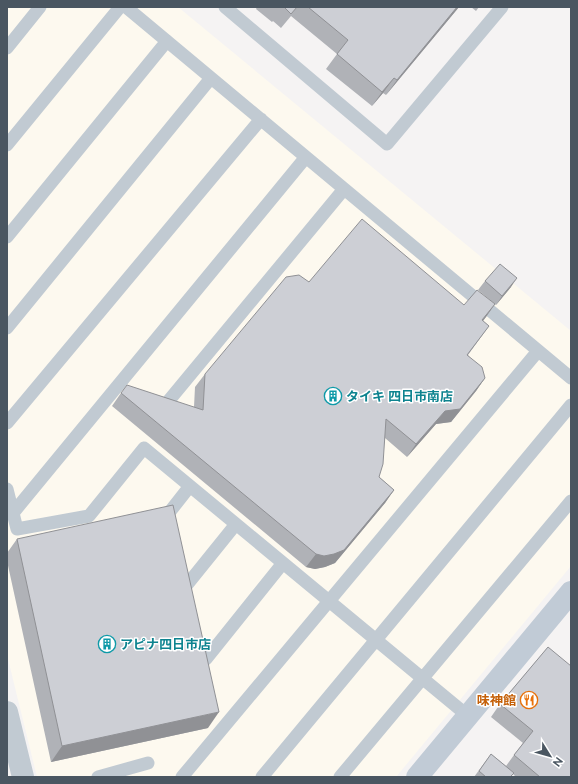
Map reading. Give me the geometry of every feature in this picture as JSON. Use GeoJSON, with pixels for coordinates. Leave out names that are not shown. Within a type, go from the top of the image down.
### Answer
{"type":"FeatureCollection","features":[{"type":"Feature","properties":{"kind":"street"},"geometry":{"type":"LineString","coordinates":[[417,777],[571,592]]}},
{"type":"Feature","properties":{"kind":"street"},"geometry":{"type":"LineString","coordinates":[[7,712],[23,777]]}},
{"type":"Feature","properties":{"kind":"lane"},"geometry":{"type":"LineString","coordinates":[[7,48],[40,7]]}},
{"type":"Feature","properties":{"kind":"lane"},"geometry":{"type":"LineString","coordinates":[[7,145],[120,7]]}},
{"type":"Feature","properties":{"kind":"lane"},"geometry":{"type":"LineString","coordinates":[[126,7],[571,378]]}},
{"type":"Feature","properties":{"kind":"lane"},"geometry":{"type":"LineString","coordinates":[[225,7],[387,144],[502,7]]}},
{"type":"Feature","properties":{"kind":"lane"},"geometry":{"type":"LineString","coordinates":[[7,237],[167,42]]}},
{"type":"Feature","properties":{"kind":"lane"},"geometry":{"type":"LineString","coordinates":[[7,328],[211,78]]}},
{"type":"Feature","properties":{"kind":"lane"},"geometry":{"type":"LineString","coordinates":[[7,423],[261,119]]}},
{"type":"Feature","properties":{"kind":"lane"},"geometry":{"type":"LineString","coordinates":[[13,513],[306,157]]}},
{"type":"Feature","properties":{"kind":"lane"},"geometry":{"type":"LineString","coordinates":[[166,404],[344,189]]}},
{"type":"Feature","properties":{"kind":"lane"},"geometry":{"type":"LineString","coordinates":[[182,777],[538,350]]}},
{"type":"Feature","properties":{"kind":"lane"},"geometry":{"type":"LineString","coordinates":[[262,777],[571,405]]}},
{"type":"Feature","properties":{"kind":"lane"},"geometry":{"type":"LineString","coordinates":[[7,489],[17,529],[89,516],[144,448],[468,716]]}},
{"type":"Feature","properties":{"kind":"lane"},"geometry":{"type":"LineString","coordinates":[[168,514],[190,486]]}},
{"type":"Feature","properties":{"kind":"lane"},"geometry":{"type":"LineString","coordinates":[[340,777],[571,501]]}},
{"type":"Feature","properties":{"kind":"lane"},"geometry":{"type":"LineString","coordinates":[[186,586],[236,524]]}},
{"type":"Feature","properties":{"kind":"lane"},"geometry":{"type":"LineString","coordinates":[[206,659],[283,563]]}},
{"type":"Feature","properties":{"kind":"lane"},"geometry":{"type":"LineString","coordinates":[[98,777],[148,763]]}},
{"type":"Feature","properties":{"kind":"shaded area"},"geometry":{"type":"Polygon","coordinates":[[[7,7],[178,7],[571,331],[571,566],[396,777],[37,777],[7,655],[7,7]]]}},
{"type":"Feature","properties":{"kind":"building"},"geometry":{"type":"Polygon","coordinates":[[[284,7],[297,7],[291,14],[284,7]]]}},
{"type":"Feature","properties":{"kind":"building"},"geometry":{"type":"Polygon","coordinates":[[[308,7],[457,7],[397,80],[394,78],[382,92],[337,54],[348,40],[308,7]]]}},
{"type":"Feature","properties":{"kind":"building","name":"タイキ 四日市南店"},"geometry":{"type":"Polygon","coordinates":[[[362,219],[464,305],[477,290],[495,304],[482,320],[489,326],[467,355],[482,367],[485,378],[460,409],[445,411],[416,444],[386,419],[383,464],[379,477],[394,490],[344,550],[324,556],[316,554],[121,393],[127,385],[203,410],[205,374],[286,277],[299,275],[309,282],[362,219]]]}},
{"type":"Feature","properties":{"kind":"building"},"geometry":{"type":"Polygon","coordinates":[[[500,264],[517,278],[502,296],[485,281],[500,264]]]}},
{"type":"Feature","properties":{"kind":"building","name":"アピナ四日市店"},"geometry":{"type":"Polygon","coordinates":[[[173,505],[219,712],[62,746],[17,539],[173,505]]]}},
{"type":"Feature","properties":{"kind":"building"},"geometry":{"type":"Polygon","coordinates":[[[548,647],[571,666],[571,777],[540,777],[514,755],[533,731],[500,704],[548,647]]]}},
{"type":"Feature","properties":{"kind":"building"},"geometry":{"type":"Polygon","coordinates":[[[491,754],[514,773],[510,777],[486,777],[479,771],[491,754]]]}},
{"type":"Feature","properties":{"kind":"place","name":"タイキ 四日市南店"},"geometry":{"type":"Point","coordinates":[333,396]}},
{"type":"Feature","properties":{"kind":"place","name":"アピナ四日市店"},"geometry":{"type":"Point","coordinates":[107,644]}},
{"type":"Feature","properties":{"kind":"place","name":"味神館"},"geometry":{"type":"Point","coordinates":[529,700]}}]}
